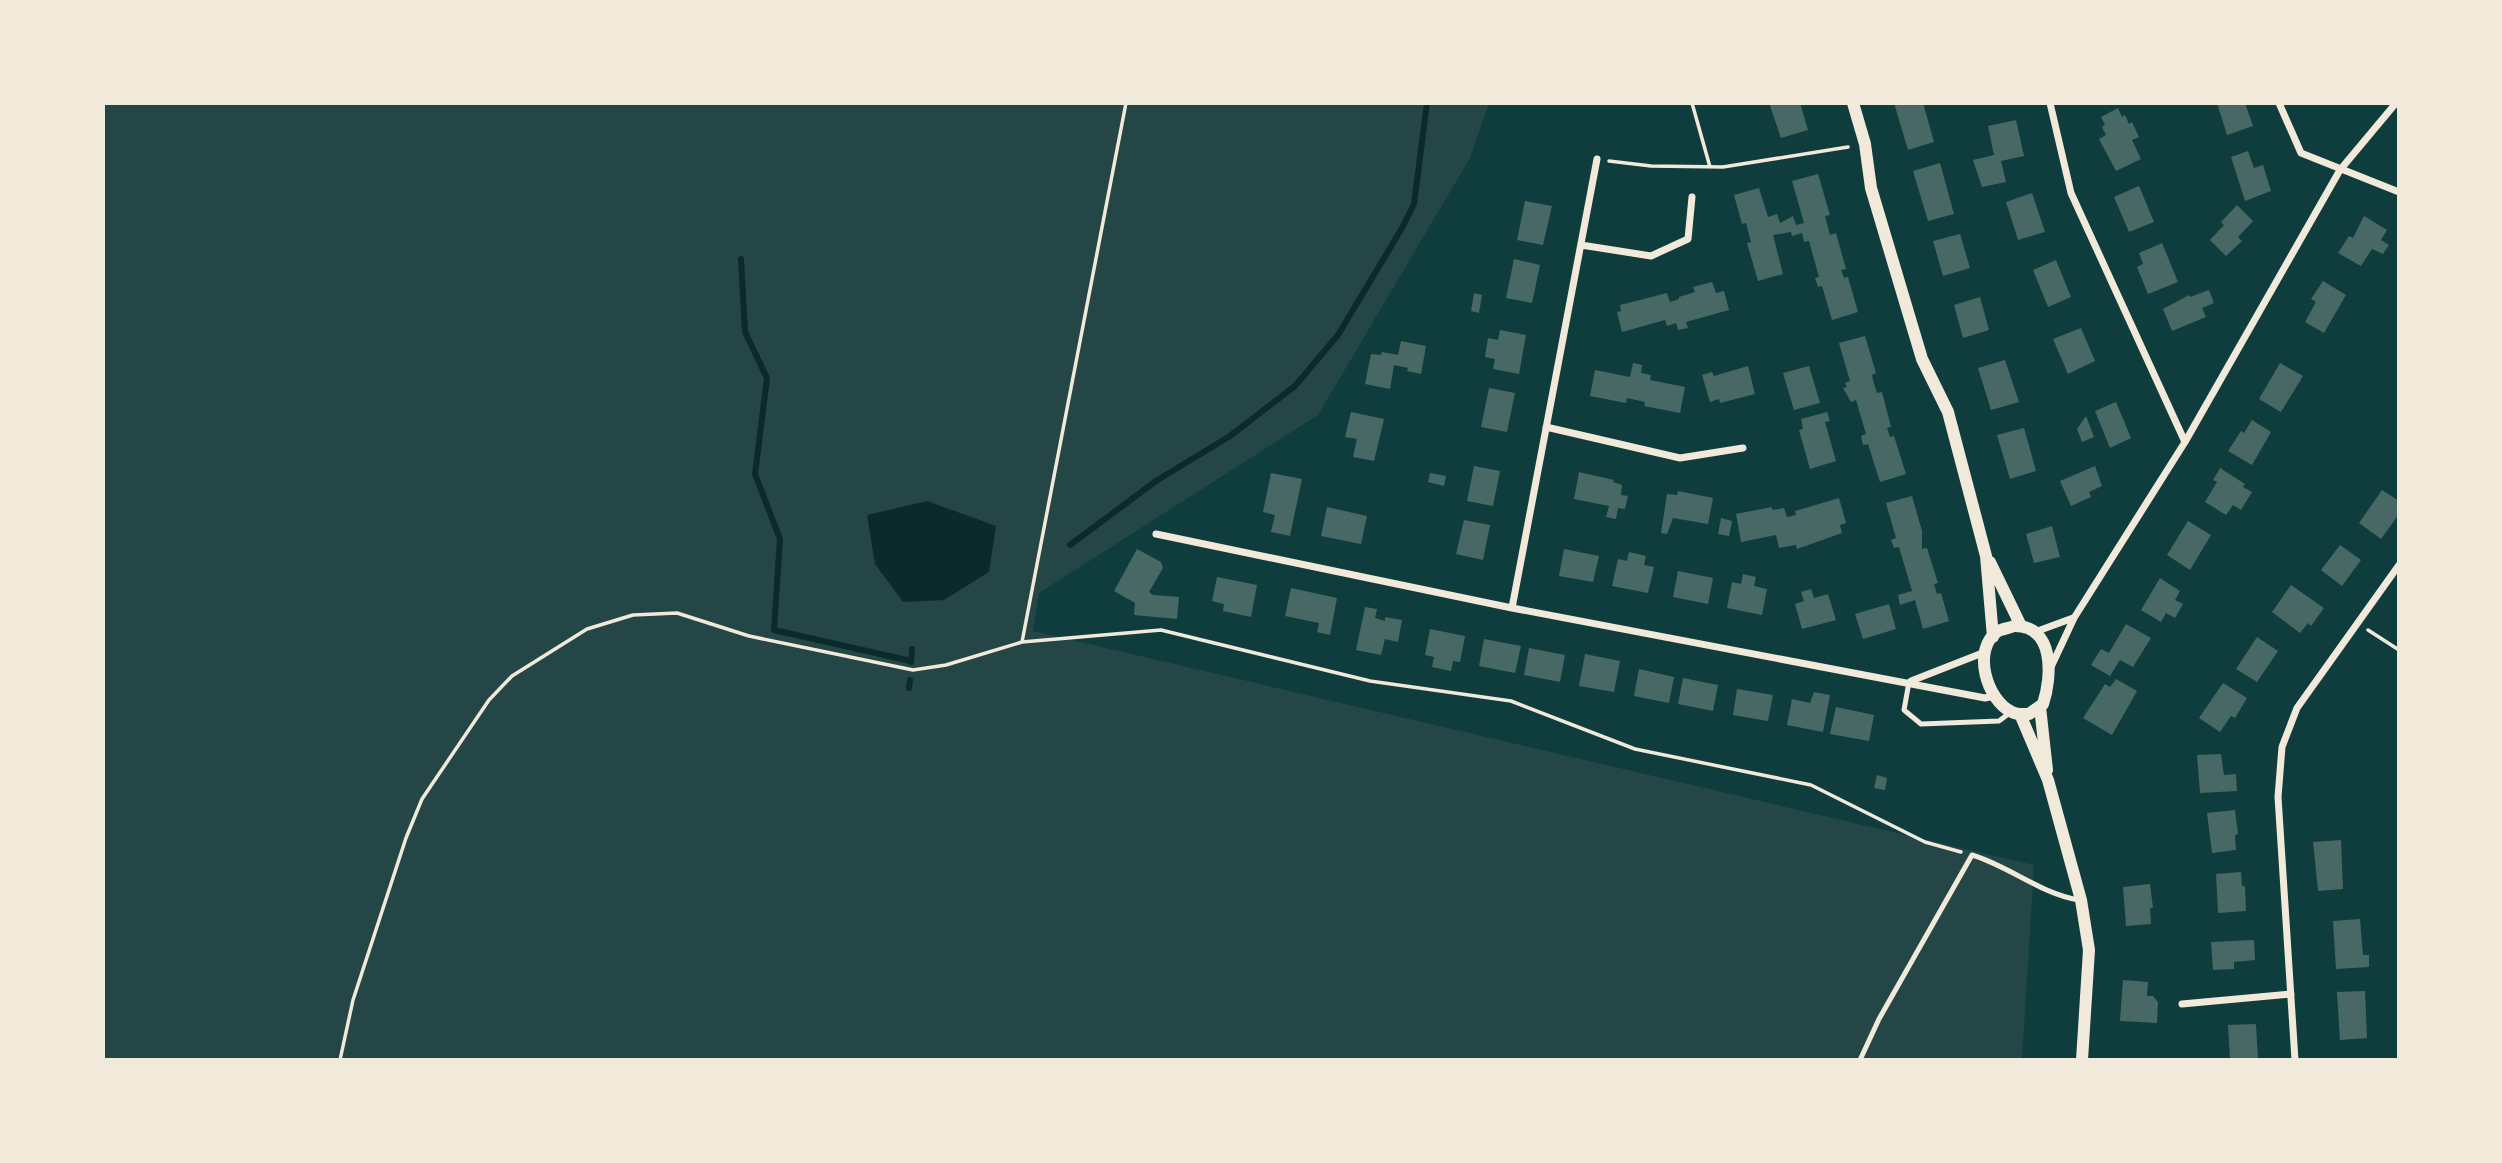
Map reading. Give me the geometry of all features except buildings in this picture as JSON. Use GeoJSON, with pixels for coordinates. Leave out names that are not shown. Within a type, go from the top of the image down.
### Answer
{"type":"FeatureCollection","features":[{"type":"Feature","properties":{"kind":"street"},"geometry":{"type":"LineString","coordinates":[[1853,103],[1865,144],[1871,188],[1922,359],[1948,412],[1986,556],[1993,637]]}},
{"type":"Feature","properties":{"kind":"street"},"geometry":{"type":"LineString","coordinates":[[2050,103],[2071,193],[2185,442]]}},
{"type":"Feature","properties":{"kind":"street"},"geometry":{"type":"LineString","coordinates":[[2279,103],[2301,153],[2399,192]]}},
{"type":"Feature","properties":{"kind":"street"},"geometry":{"type":"LineString","coordinates":[[2016,713],[2029,714],[2040,707],[2046,695],[2051,668],[2074,618],[2185,442],[2340,170],[2396,103]]}},
{"type":"Feature","properties":{"kind":"street"},"geometry":{"type":"LineString","coordinates":[[1513,608],[1597,159]]}},
{"type":"Feature","properties":{"kind":"street"},"geometry":{"type":"LineString","coordinates":[[1581,245],[1651,256],[1688,239],[1692,197]]}},
{"type":"Feature","properties":{"kind":"street"},"geometry":{"type":"LineString","coordinates":[[1546,427],[1680,458],[1743,448]]}},
{"type":"Feature","properties":{"kind":"street"},"geometry":{"type":"LineString","coordinates":[[1156,534],[1513,608],[1985,698],[1995,696]]}},
{"type":"Feature","properties":{"kind":"street"},"geometry":{"type":"LineString","coordinates":[[1986,556],[2021,626]]}},
{"type":"Feature","properties":{"kind":"street"},"geometry":{"type":"LineString","coordinates":[[2295,1060],[2278,797],[2282,747],[2297,708],[2399,565]]}},
{"type":"Feature","properties":{"kind":"street"},"geometry":{"type":"LineString","coordinates":[[2035,632],[2074,618]]}},
{"type":"Feature","properties":{"kind":"street"},"geometry":{"type":"LineString","coordinates":[[2048,780],[2016,713],[1995,696],[1984,667],[1985,652],[1998,631],[2021,626],[2035,632],[2044,645],[2051,668]]}},
{"type":"Feature","properties":{"kind":"street"},"geometry":{"type":"LineString","coordinates":[[1909,682],[1985,652]]}},
{"type":"Feature","properties":{"kind":"street"},"geometry":{"type":"LineString","coordinates":[[2040,707],[2048,780],[2081,900],[2089,950],[2082,1060]]}},
{"type":"Feature","properties":{"kind":"street"},"geometry":{"type":"LineString","coordinates":[[2182,1003],[2291,994]]}},
{"type":"Feature","properties":{"kind":"lane"},"geometry":{"type":"LineString","coordinates":[[1909,682],[1904,710],[1921,724],[2000,722],[2016,713]]}},
{"type":"Feature","properties":{"kind":"lane"},"geometry":{"type":"LineString","coordinates":[[1860,1060],[1879,1019],[1972,855],[1991,860],[2062,897],[2081,900]]}},
{"type":"Feature","properties":{"kind":"path"},"geometry":{"type":"LineString","coordinates":[[1022,642],[1126,103]]}},
{"type":"Feature","properties":{"kind":"path"},"geometry":{"type":"LineString","coordinates":[[1692,103],[1710,167]]}},
{"type":"Feature","properties":{"kind":"path"},"geometry":{"type":"LineString","coordinates":[[1597,159],[1651,166],[1710,167],[1801,156],[1865,144]]}},
{"type":"Feature","properties":{"kind":"path"},"geometry":{"type":"LineString","coordinates":[[340,1060],[353,1000],[406,838],[422,799],[489,700],[512,676],[587,629],[633,615],[677,613],[749,636],[913,670],[946,665],[1022,642],[1161,630],[1370,681],[1511,701],[1635,749],[1811,785],[1925,842],[1972,855]]}},
{"type":"Feature","properties":{"kind":"path"},"geometry":{"type":"LineString","coordinates":[[2357,623],[2399,650]]}},
{"type":"Feature","properties":{"kind":"shaded area"},"geometry":{"type":"Polygon","coordinates":[[[103,103],[1489,103],[1470,158],[1318,415],[1039,593],[1033,631],[2034,865],[2022,1060],[103,1060],[103,103]]]}},
{"type":"Feature","properties":{"kind":"shaded area"},"geometry":{"type":"Polygon","coordinates":[[[927,501],[996,526],[989,572],[944,600],[903,602],[875,564],[867,515],[927,501]]]}},
{"type":"Feature","properties":{"kind":"waterway"},"geometry":{"type":"LineString","coordinates":[[1070,545],[1156,481],[1230,436],[1295,386],[1338,335],[1414,204],[1427,103]]}},
{"type":"Feature","properties":{"kind":"waterway"},"geometry":{"type":"LineString","coordinates":[[741,259],[745,332],[767,378],[755,474],[780,539],[774,630],[911,661]]}},
{"type":"Feature","properties":{"kind":"waterway"},"geometry":{"type":"LineString","coordinates":[[911,662],[912,649]]}},
{"type":"Feature","properties":{"kind":"waterway"},"geometry":{"type":"LineString","coordinates":[[909,688],[910,680]]}}]}
